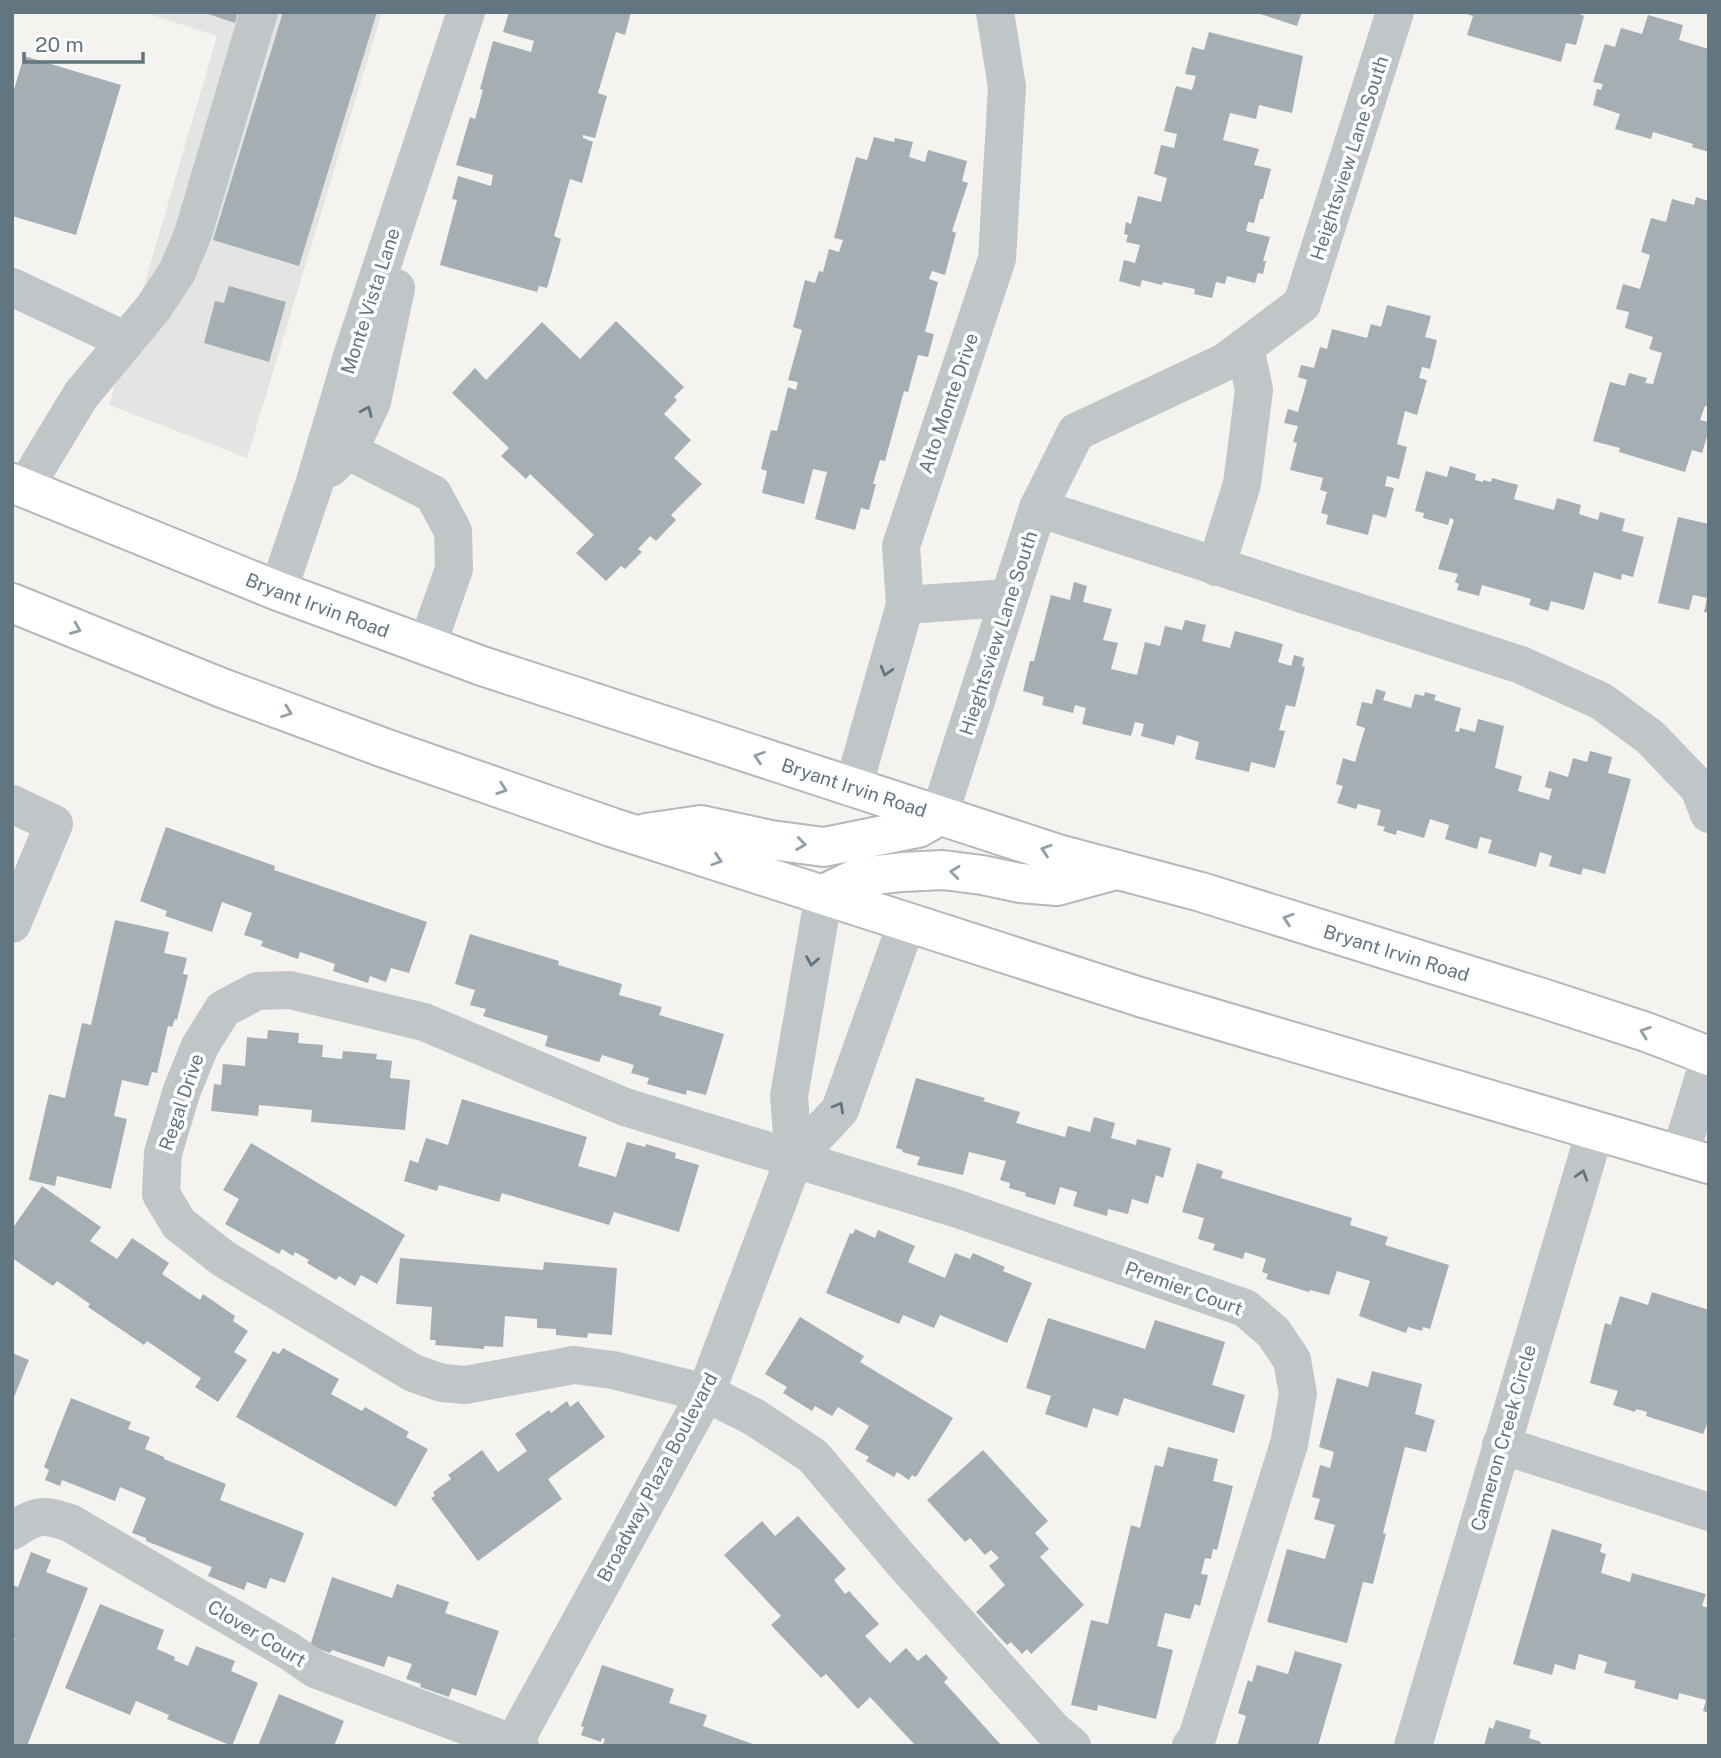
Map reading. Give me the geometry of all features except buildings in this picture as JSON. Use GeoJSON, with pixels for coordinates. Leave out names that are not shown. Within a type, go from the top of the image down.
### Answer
{"type":"FeatureCollection","features":[{"type":"Feature","properties":{"kind":"main road","name":"Bryant Irvin Road"},"geometry":{"type":"LineString","coordinates":[[16,495],[427,646],[853,788],[1058,854],[1201,892],[1542,998],[1646,1032],[1709,1058]]}},
{"type":"Feature","properties":{"kind":"main road"},"geometry":{"type":"LineString","coordinates":[[12,603],[247,697],[387,749],[637,835],[1140,997],[1695,1160]]}},
{"type":"Feature","properties":{"kind":"main road"},"geometry":{"type":"LineString","coordinates":[[637,835],[701,825],[771,840],[824,847],[918,828],[939,816]]}},
{"type":"Feature","properties":{"kind":"main road"},"geometry":{"type":"LineString","coordinates":[[824,894],[859,877],[902,872],[943,870],[1020,883],[1057,886],[1118,870]]}},
{"type":"Feature","properties":{"kind":"lane"},"geometry":{"type":"LineString","coordinates":[[16,495],[81,395],[153,307],[177,272],[259,12]]}},
{"type":"Feature","properties":{"kind":"lane","name":"Monte Vista Lane"},"geometry":{"type":"LineString","coordinates":[[278,591],[314,485],[338,445],[392,234],[466,12]]}},
{"type":"Feature","properties":{"kind":"lane","name":"Alto Monte Drive"},"geometry":{"type":"LineString","coordinates":[[853,788],[905,605],[901,546],[997,259],[1007,87],[995,12]]}},
{"type":"Feature","properties":{"kind":"lane","name":"Heightsview Lane South"},"geometry":{"type":"LineString","coordinates":[[1245,347],[1302,304],[1395,12]]}},
{"type":"Feature","properties":{"kind":"lane"},"geometry":{"type":"LineString","coordinates":[[12,288],[124,340]]}},
{"type":"Feature","properties":{"kind":"lane"},"geometry":{"type":"LineString","coordinates":[[1038,508],[1076,432],[1225,362],[1245,347],[1254,390],[1242,484],[1216,567],[1521,665],[1601,701],[1650,737],[1706,797]]}},
{"type":"Feature","properties":{"kind":"lane"},"geometry":{"type":"LineString","coordinates":[[338,445],[433,494],[453,531],[454,569],[427,646]]}},
{"type":"Feature","properties":{"kind":"lane","name":"Hieghtsview Lane South"},"geometry":{"type":"LineString","coordinates":[[939,816],[1038,508],[1216,567]]}},
{"type":"Feature","properties":{"kind":"lane"},"geometry":{"type":"LineString","coordinates":[[905,605],[1008,598]]}},
{"type":"Feature","properties":{"kind":"lane"},"geometry":{"type":"LineString","coordinates":[[12,804],[54,824],[12,924]]}},
{"type":"Feature","properties":{"kind":"lane","name":"Broadway Plaza Boulevard"},"geometry":{"type":"LineString","coordinates":[[794,1158],[789,1096],[824,894]]}},
{"type":"Feature","properties":{"kind":"lane","name":"Broadway Plaza Boulevard"},"geometry":{"type":"LineString","coordinates":[[515,1745],[706,1393],[794,1158],[840,1110],[907,922]]}},
{"type":"Feature","properties":{"kind":"lane","name":"Regal Drive"},"geometry":{"type":"LineString","coordinates":[[706,1393],[613,1370],[574,1365],[465,1385],[442,1383],[413,1373],[224,1258],[178,1224],[161,1194],[163,1153],[182,1090],[200,1046],[223,1009],[257,991],[290,990],[424,1022],[625,1107],[794,1158]]}},
{"type":"Feature","properties":{"kind":"lane"},"geometry":{"type":"LineString","coordinates":[[1695,1160],[1709,1058]]}},
{"type":"Feature","properties":{"kind":"lane","name":"Cameron Creek Circle"},"geometry":{"type":"LineString","coordinates":[[1413,1746],[1595,1131]]}},
{"type":"Feature","properties":{"kind":"lane","name":"Premier Court"},"geometry":{"type":"LineString","coordinates":[[794,1158],[955,1208],[1245,1307],[1273,1332],[1292,1360],[1298,1394],[1289,1444],[1197,1738],[1191,1746]]}},
{"type":"Feature","properties":{"kind":"lane"},"geometry":{"type":"LineString","coordinates":[[706,1393],[754,1417],[813,1456],[919,1580],[1053,1730],[1072,1746]]}},
{"type":"Feature","properties":{"kind":"lane"},"geometry":{"type":"LineString","coordinates":[[1501,1445],[1709,1512]]}},
{"type":"Feature","properties":{"kind":"lane","name":"Clover Court"},"geometry":{"type":"LineString","coordinates":[[12,1531],[26,1521],[47,1515],[70,1523],[315,1668],[515,1745]]}},
{"type":"Feature","properties":{"kind":"shaded area"},"geometry":{"type":"Polygon","coordinates":[[[143,12],[382,12],[247,458],[109,405],[217,36],[143,12]]]}}]}
